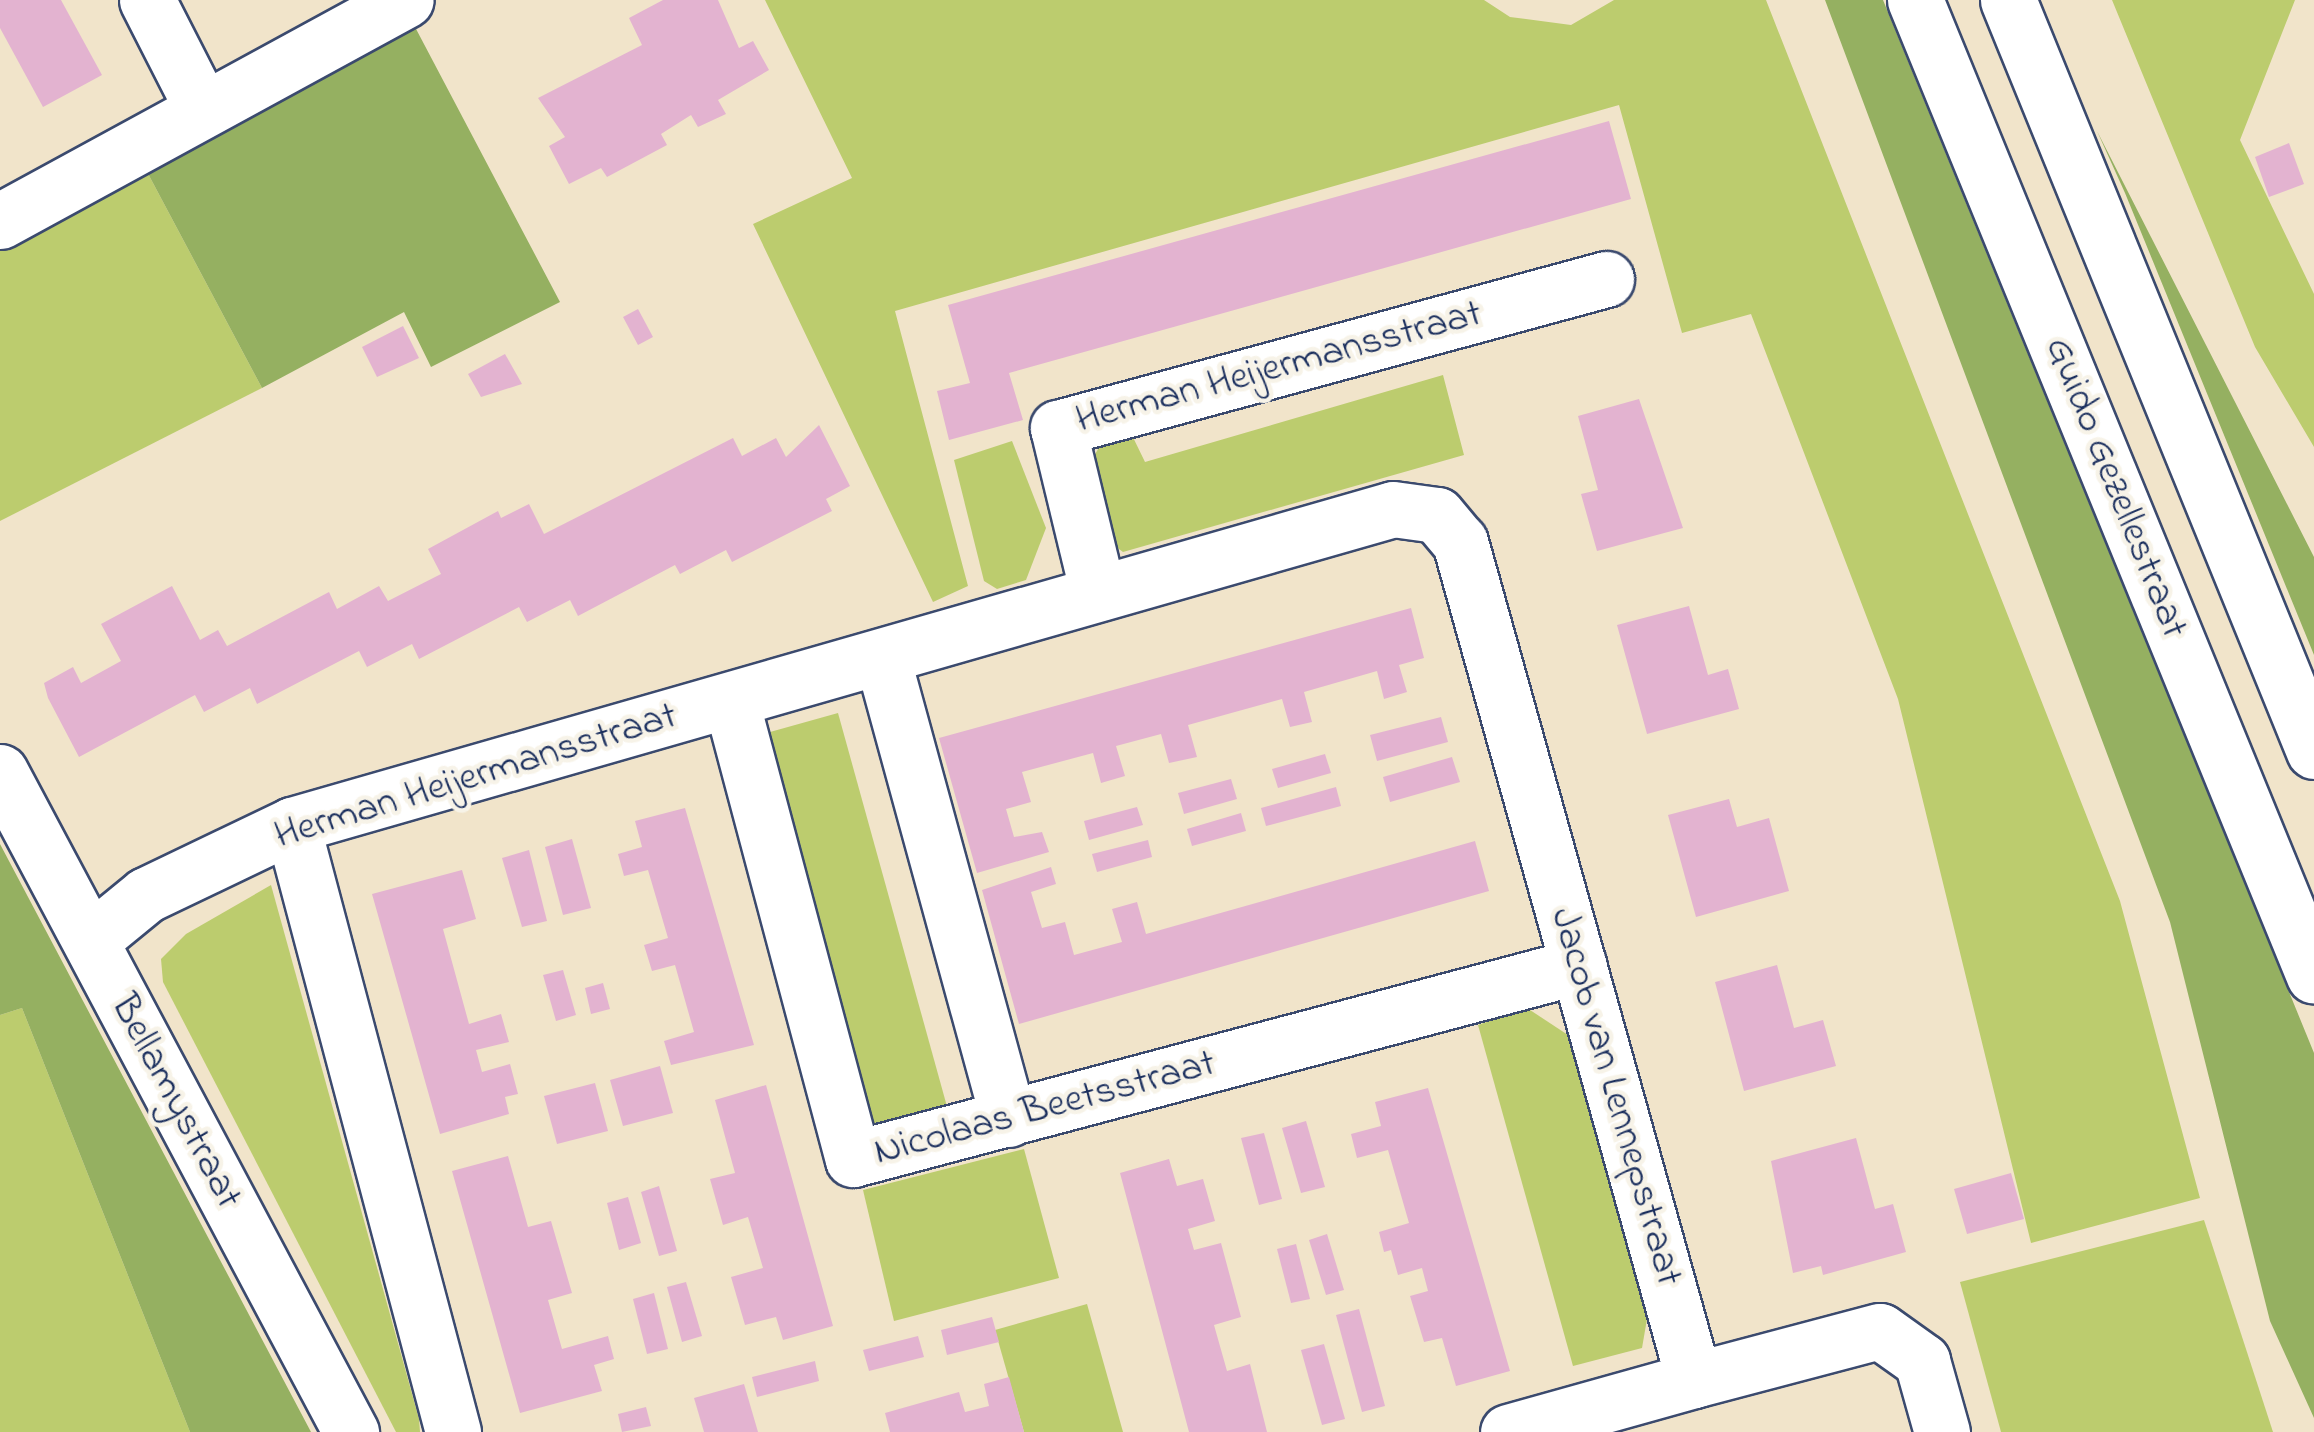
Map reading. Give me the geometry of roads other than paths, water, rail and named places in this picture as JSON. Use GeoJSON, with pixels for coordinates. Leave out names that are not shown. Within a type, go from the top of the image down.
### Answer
{"type":"FeatureCollection","features":[{"type":"Feature","properties":{"kind":"street"},"geometry":{"type":"LineString","coordinates":[[147,0],[203,110]]}},
{"type":"Feature","properties":{"kind":"street"},"geometry":{"type":"LineString","coordinates":[[0,221],[406,0]]}},
{"type":"Feature","properties":{"kind":"street","name":"Guido Gezellestraat"},"geometry":{"type":"LineString","coordinates":[[1915,0],[2314,976]]}},
{"type":"Feature","properties":{"kind":"street"},"geometry":{"type":"LineString","coordinates":[[2008,0],[2314,751]]}},
{"type":"Feature","properties":{"kind":"street","name":"Herman Heijermansstraat"},"geometry":{"type":"LineString","coordinates":[[1098,593],[1058,428],[1606,279]]}},
{"type":"Feature","properties":{"kind":"street","name":"Herman Heijermansstraat"},"geometry":{"type":"LineString","coordinates":[[91,940],[146,895],[292,826],[1392,510],[1437,515]]}},
{"type":"Feature","properties":{"kind":"street","name":"Jacob van Lennepstraat"},"geometry":{"type":"LineString","coordinates":[[1437,515],[1460,542],[1694,1380]]}},
{"type":"Feature","properties":{"kind":"street"},"geometry":{"type":"LineString","coordinates":[[882,657],[1008,1119]]}},
{"type":"Feature","properties":{"kind":"street","name":"Nicolaas Beetsstraat"},"geometry":{"type":"LineString","coordinates":[[731,701],[853,1160],[1579,966]]}},
{"type":"Feature","properties":{"kind":"street","name":"Bellamystraat"},"geometry":{"type":"LineString","coordinates":[[0,772],[351,1432]]}},
{"type":"Feature","properties":{"kind":"street"},"geometry":{"type":"LineString","coordinates":[[292,826],[453,1432]]}},
{"type":"Feature","properties":{"kind":"street"},"geometry":{"type":"LineString","coordinates":[[1508,1432],[1880,1331],[1922,1361],[1942,1432]]}}]}
